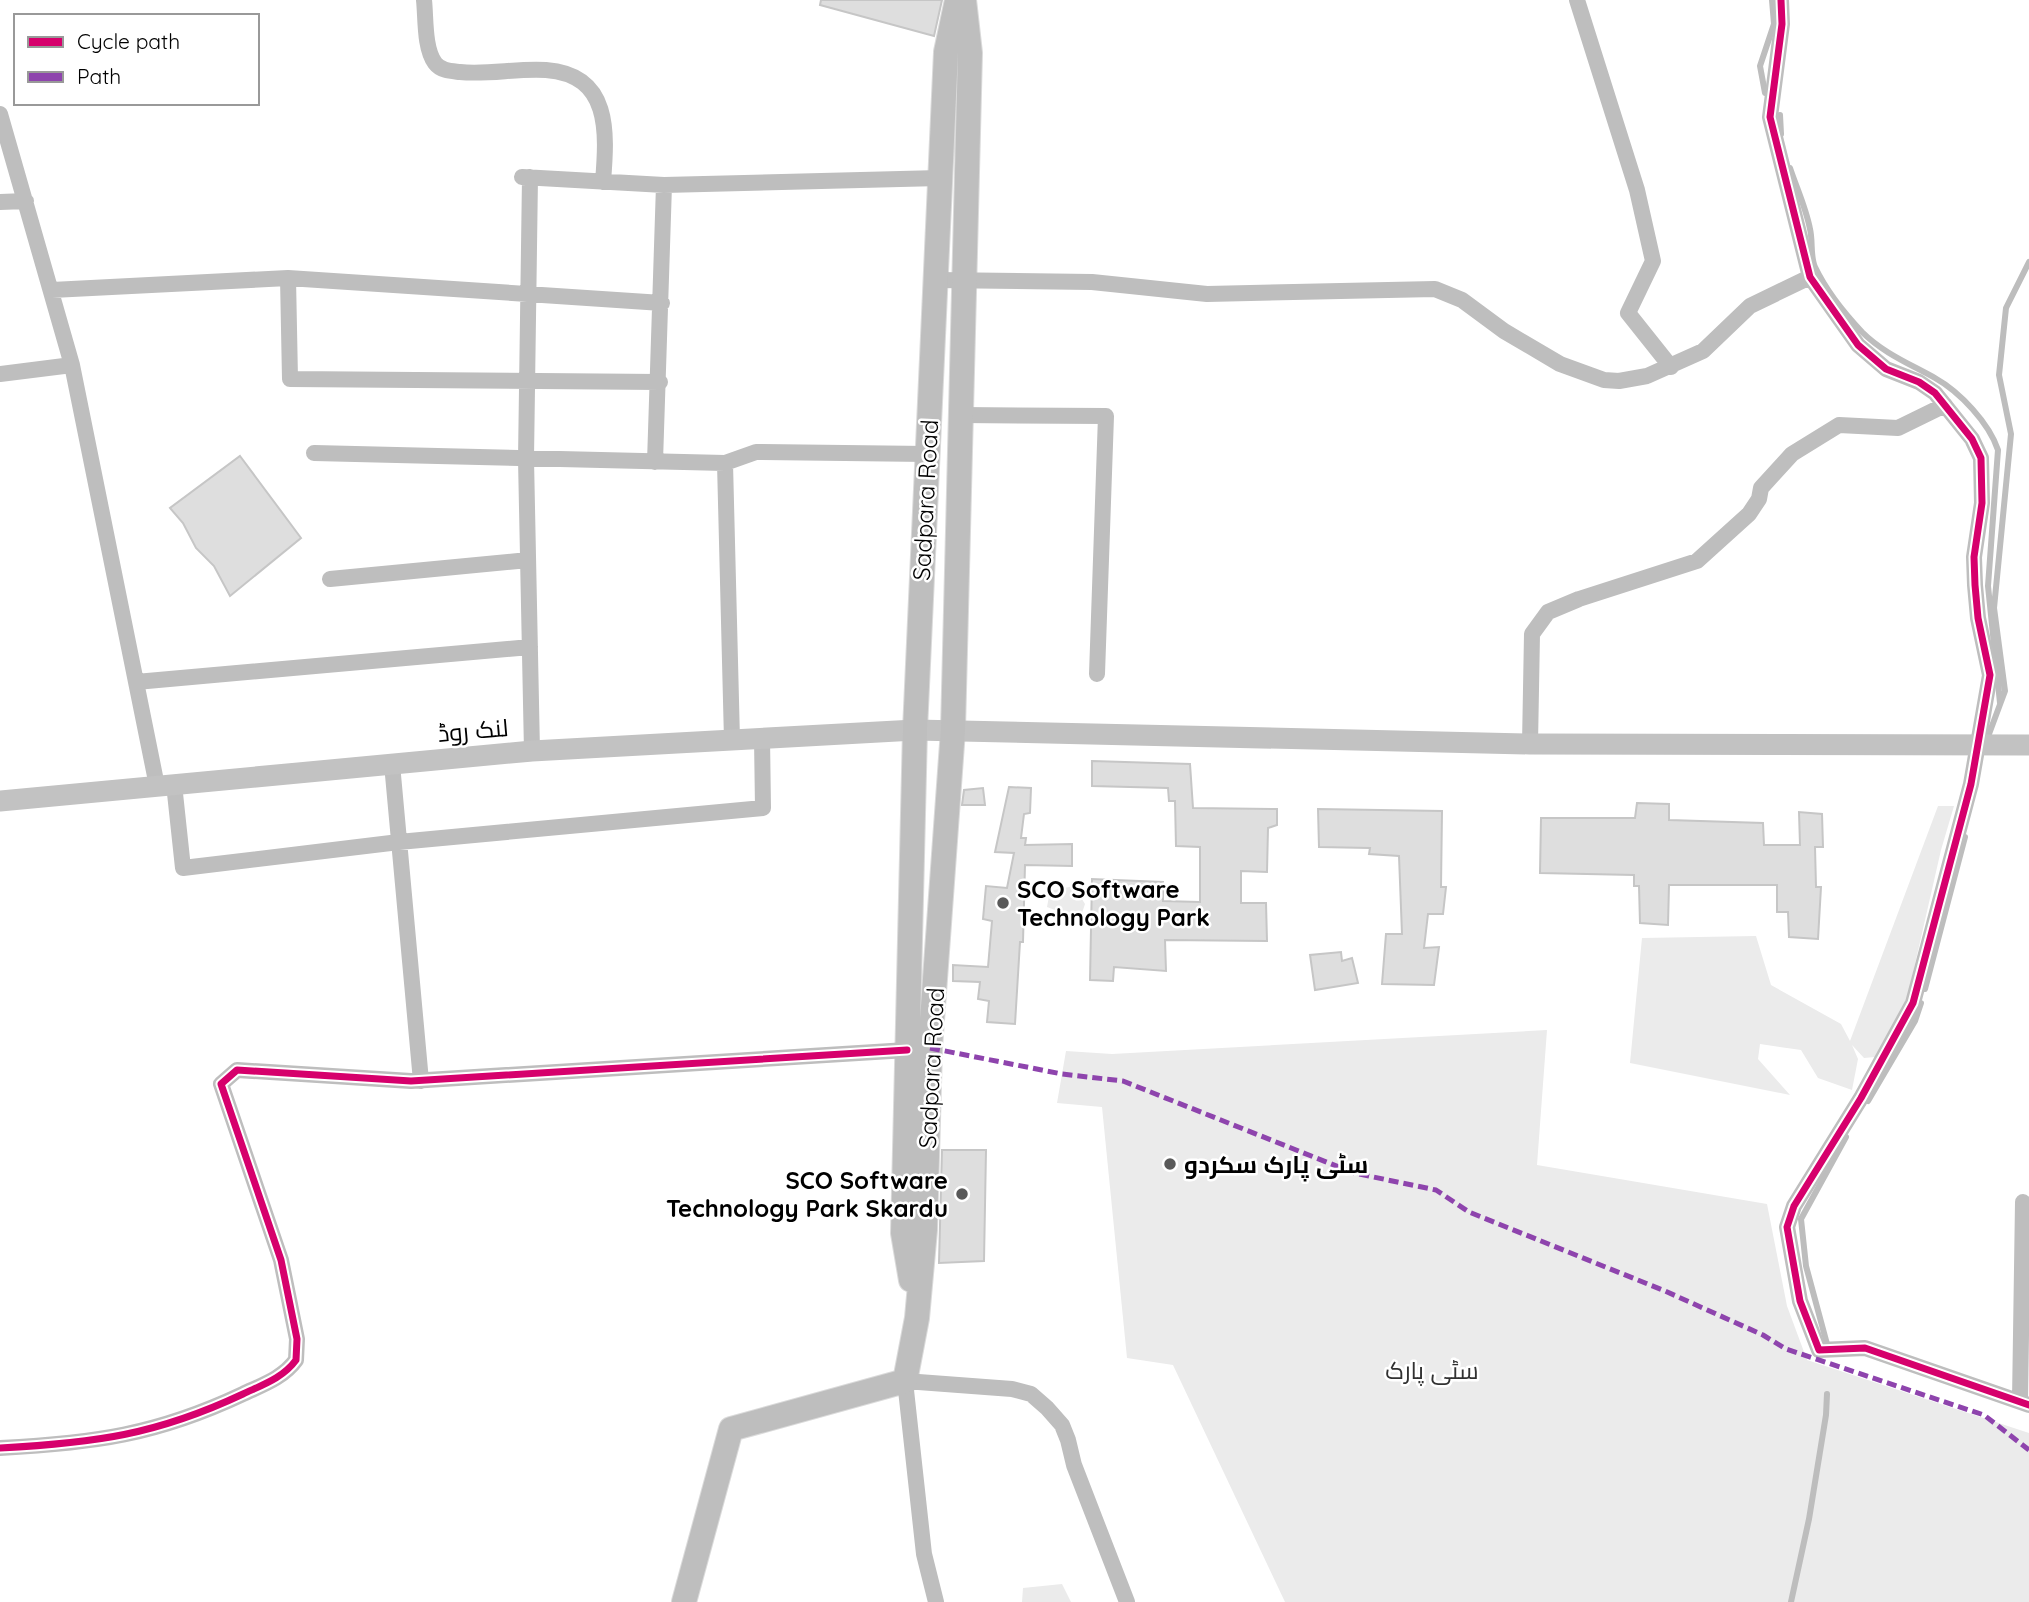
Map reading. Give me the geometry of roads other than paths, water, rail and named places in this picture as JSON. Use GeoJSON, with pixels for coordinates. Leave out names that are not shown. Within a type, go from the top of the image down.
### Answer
{"type":"FeatureCollection","features":[{"type":"Feature","properties":{"kind":"main road","name":"Sadpara Road"},"geometry":{"type":"LineString","coordinates":[[917,1318],[903,1233],[915,730],[946,52],[957,0]]}},
{"type":"Feature","properties":{"kind":"main road","name":"Sadpara Road"},"geometry":{"type":"LineString","coordinates":[[917,1318],[925,1230],[930,1048],[953,730],[970,53],[964,0]]}},
{"type":"Feature","properties":{"kind":"main road","name":"لنک روڈ"},"geometry":{"type":"LineString","coordinates":[[0,801],[532,751],[915,730],[1530,744],[2029,745]]}},
{"type":"Feature","properties":{"kind":"main road"},"geometry":{"type":"LineString","coordinates":[[684,1602],[731,1429],[905,1381],[917,1318]]}},
{"type":"Feature","properties":{"kind":"street"},"geometry":{"type":"LineString","coordinates":[[424,0],[430,49],[435,63],[444,70],[469,73],[547,70],[572,76],[586,85],[598,99],[604,123],[603,181]]}},
{"type":"Feature","properties":{"kind":"street"},"geometry":{"type":"LineString","coordinates":[[1577,0],[1637,190],[1653,261],[1628,313],[1671,367]]}},
{"type":"Feature","properties":{"kind":"street"},"geometry":{"type":"LineString","coordinates":[[1782,0],[1782,24],[1770,117],[1773,139],[1810,277],[1826,305],[1871,359],[1898,375],[1919,382],[1935,393],[1972,439],[1983,466],[1975,585],[1978,618],[1990,675],[1978,745],[1913,1003],[1861,1098],[1794,1206],[1787,1227],[1800,1301],[1819,1350],[1865,1348],[2025,1403],[2023,1202]]}},
{"type":"Feature","properties":{"kind":"street"},"geometry":{"type":"LineString","coordinates":[[0,114],[72,365],[136,682],[165,785],[183,868],[399,842],[763,808],[762,738]]}},
{"type":"Feature","properties":{"kind":"street"},"geometry":{"type":"LineString","coordinates":[[532,751],[526,459],[530,295],[524,177],[664,185],[940,178]]}},
{"type":"Feature","properties":{"kind":"street"},"geometry":{"type":"LineString","coordinates":[[655,462],[660,382],[664,185]]}},
{"type":"Feature","properties":{"kind":"street"},"geometry":{"type":"LineString","coordinates":[[0,202],[26,201]]}},
{"type":"Feature","properties":{"kind":"street"},"geometry":{"type":"LineString","coordinates":[[936,279],[1092,282],[1207,294],[1435,289],[1462,300],[1504,331],[1581,373],[1619,381],[1647,376],[1703,351],[1751,306],[1810,277]]}},
{"type":"Feature","properties":{"kind":"street"},"geometry":{"type":"LineString","coordinates":[[52,290],[288,278],[662,303]]}},
{"type":"Feature","properties":{"kind":"street"},"geometry":{"type":"LineString","coordinates":[[288,278],[290,380],[660,382]]}},
{"type":"Feature","properties":{"kind":"street"},"geometry":{"type":"LineString","coordinates":[[0,374],[72,365]]}},
{"type":"Feature","properties":{"kind":"street"},"geometry":{"type":"LineString","coordinates":[[1530,744],[1532,634],[1548,612],[1579,599],[1697,561],[1749,514],[1759,499],[1761,488],[1792,454],[1839,425],[1898,428],[1945,405]]}},
{"type":"Feature","properties":{"kind":"street"},"geometry":{"type":"LineString","coordinates":[[961,415],[1105,416],[1097,674]]}},
{"type":"Feature","properties":{"kind":"street"},"geometry":{"type":"LineString","coordinates":[[314,453],[725,463],[756,452],[928,454]]}},
{"type":"Feature","properties":{"kind":"street"},"geometry":{"type":"LineString","coordinates":[[725,463],[732,740]]}},
{"type":"Feature","properties":{"kind":"street"},"geometry":{"type":"LineString","coordinates":[[330,579],[528,560]]}},
{"type":"Feature","properties":{"kind":"street"},"geometry":{"type":"LineString","coordinates":[[136,682],[530,647]]}},
{"type":"Feature","properties":{"kind":"street"},"geometry":{"type":"LineString","coordinates":[[392,764],[421,1081]]}},
{"type":"Feature","properties":{"kind":"street"},"geometry":{"type":"LineString","coordinates":[[0,1448],[99,1441],[163,1427],[276,1379],[292,1366],[298,1354],[297,1339],[281,1260],[221,1084],[237,1070],[421,1081],[907,1050]]}},
{"type":"Feature","properties":{"kind":"street"},"geometry":{"type":"LineString","coordinates":[[936,1602],[924,1554],[905,1381],[1012,1389],[1031,1394],[1047,1408],[1062,1425],[1074,1465],[1127,1602]]}},
{"type":"Feature","properties":{"kind":"waterway"},"geometry":{"type":"LineString","coordinates":[[1765,93],[1760,66],[1774,24],[1772,0]]}},
{"type":"Feature","properties":{"kind":"waterway"},"geometry":{"type":"LineString","coordinates":[[1780,115],[1781,134]]}},
{"type":"Feature","properties":{"kind":"waterway"},"geometry":{"type":"LineString","coordinates":[[1790,168],[1808,221],[1813,263],[1836,301],[1870,339],[1945,384],[1964,400],[1988,429],[1998,450],[1988,586],[2000,703]]}},
{"type":"Feature","properties":{"kind":"waterway"},"geometry":{"type":"LineString","coordinates":[[1989,734],[2005,691],[1994,608],[2011,434],[1999,375],[2006,308],[2029,262]]}},
{"type":"Feature","properties":{"kind":"waterway"},"geometry":{"type":"LineString","coordinates":[[1925,989],[1965,837]]}},
{"type":"Feature","properties":{"kind":"waterway"},"geometry":{"type":"LineString","coordinates":[[1868,1101],[1915,1021],[1921,1003]]}},
{"type":"Feature","properties":{"kind":"waterway"},"geometry":{"type":"LineString","coordinates":[[1827,1344],[1806,1266],[1801,1219],[1846,1137]]}},
{"type":"Feature","properties":{"kind":"waterway"},"geometry":{"type":"LineString","coordinates":[[1791,1602],[1809,1519],[1827,1394]]}},
{"type":"Feature","properties":{"kind":"place","name":"SCO Software Technology Park"},"geometry":{"type":"Point","coordinates":[1003,903]}},
{"type":"Feature","properties":{"kind":"place","name":"سٹی پارک سکردو"},"geometry":{"type":"Point","coordinates":[1170,1164]}},
{"type":"Feature","properties":{"kind":"place","name":"SCO Software Technology Park Skardu"},"geometry":{"type":"Point","coordinates":[962,1194]}},
{"type":"Feature","properties":{"kind":"park label","name":"سٹی پارک"},"geometry":{"type":"Point","coordinates":[1432,1370]}}]}
